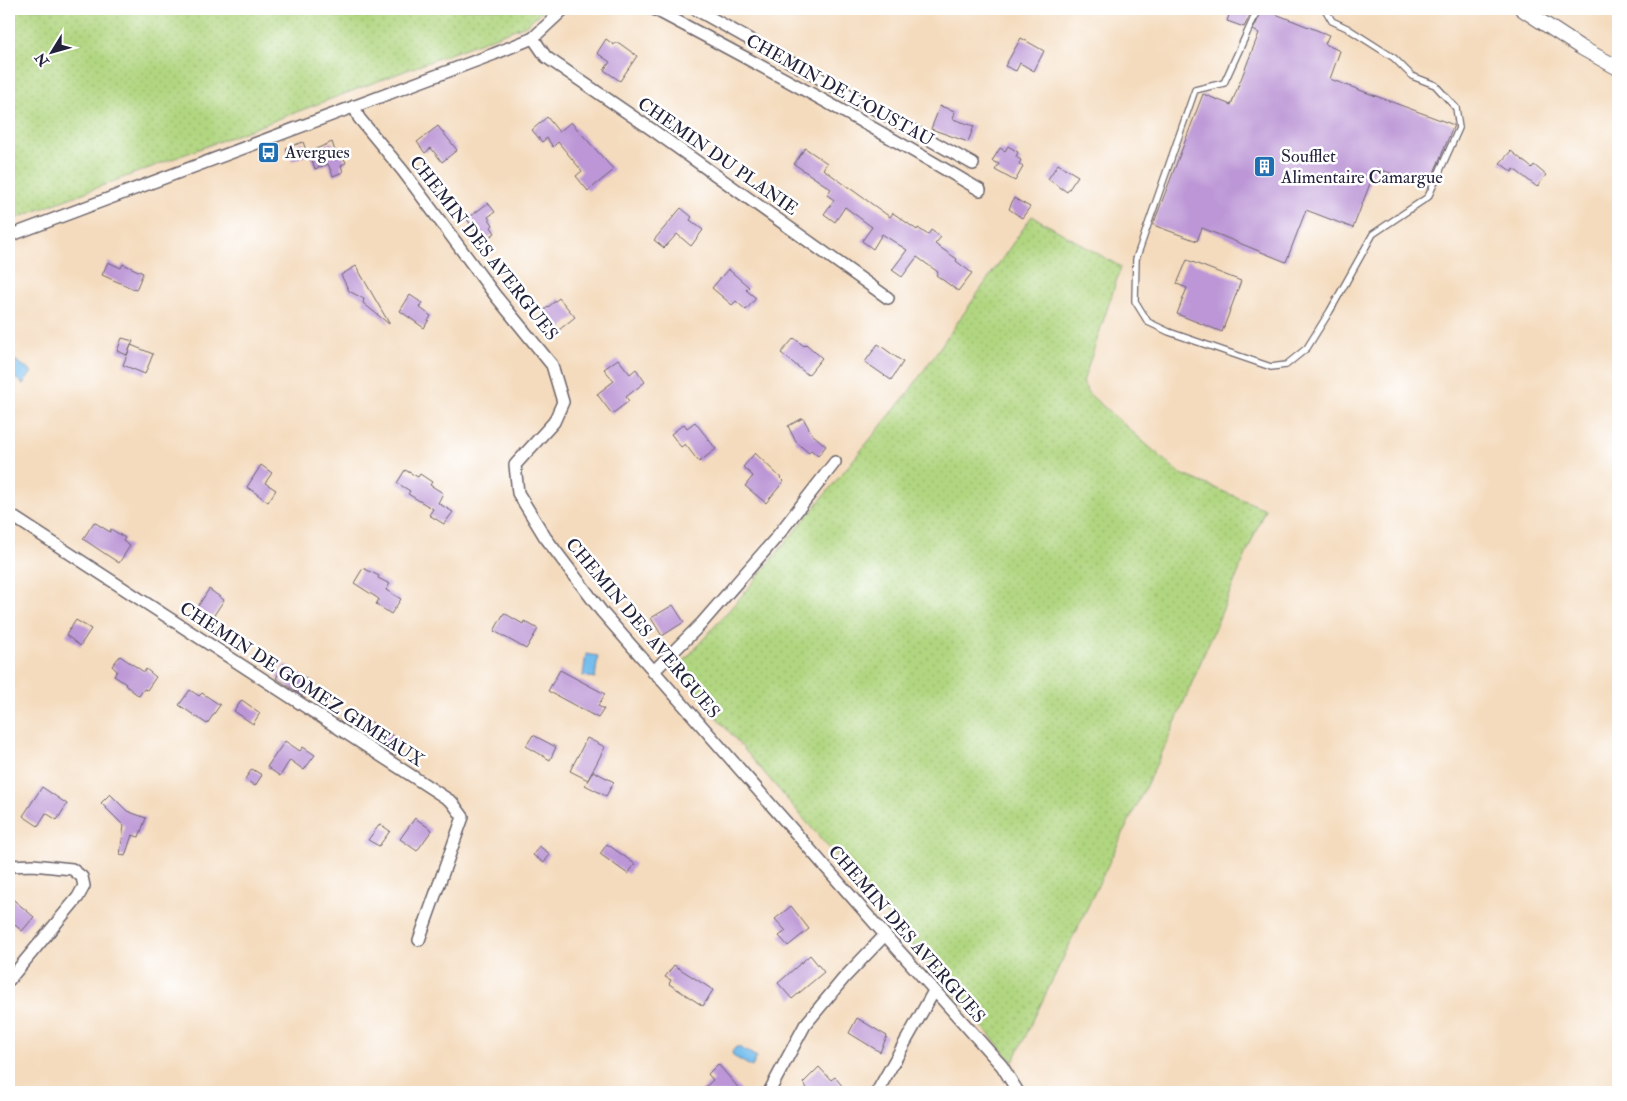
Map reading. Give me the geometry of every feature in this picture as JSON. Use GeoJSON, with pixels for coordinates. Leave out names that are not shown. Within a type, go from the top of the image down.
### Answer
{"type":"FeatureCollection","features":[{"type":"Feature","properties":{"kind":"street"},"geometry":{"type":"LineString","coordinates":[[9,236],[494,54],[533,38],[564,9]]}},
{"type":"Feature","properties":{"kind":"street","name":"CHEMIN DE L'OUSTAU"},"geometry":{"type":"LineString","coordinates":[[654,9],[787,79],[980,190]]}},
{"type":"Feature","properties":{"kind":"street"},"geometry":{"type":"LineString","coordinates":[[695,9],[973,164]]}},
{"type":"Feature","properties":{"kind":"street"},"geometry":{"type":"LineString","coordinates":[[1526,10],[1580,47],[1618,68]]}},
{"type":"Feature","properties":{"kind":"street","name":"CHEMIN DU PLANIE"},"geometry":{"type":"LineString","coordinates":[[533,38],[546,57],[888,298]]}},
{"type":"Feature","properties":{"kind":"street","name":"CHEMIN DES AVERGUES"},"geometry":{"type":"LineString","coordinates":[[354,106],[359,118],[403,171],[495,295],[552,365],[563,402],[554,422],[515,465],[518,493],[545,537],[590,597],[653,672],[1002,1066],[1018,1092]]}},
{"type":"Feature","properties":{"kind":"street"},"geometry":{"type":"LineString","coordinates":[[653,672],[701,624],[775,539],[835,462]]}},
{"type":"Feature","properties":{"kind":"street","name":"CHEMIN DE GOMEZ GIMEAUX"},"geometry":{"type":"LineString","coordinates":[[9,514],[452,802],[463,817],[419,940]]}},
{"type":"Feature","properties":{"kind":"street"},"geometry":{"type":"LineString","coordinates":[[9,866],[72,869],[82,877],[84,886],[78,897],[9,980]]}},
{"type":"Feature","properties":{"kind":"street"},"geometry":{"type":"LineString","coordinates":[[768,1092],[805,1025],[844,978],[885,935]]}},
{"type":"Feature","properties":{"kind":"street"},"geometry":{"type":"LineString","coordinates":[[877,1092],[934,991]]}},
{"type":"Feature","properties":{"kind":"lane"},"geometry":{"type":"LineString","coordinates":[[1258,9],[1224,83],[1196,90],[1136,259],[1135,301],[1148,322],[1169,332],[1270,368],[1286,365],[1306,348],[1330,311],[1373,234],[1428,197],[1459,128],[1456,108],[1434,85],[1412,76],[1394,58],[1347,28],[1332,21],[1325,9]]}},
{"type":"Feature","properties":{"kind":"green space"},"geometry":{"type":"Polygon","coordinates":[[[9,9],[544,9],[526,25],[9,221],[9,9]]]}},
{"type":"Feature","properties":{"kind":"green space"},"geometry":{"type":"Polygon","coordinates":[[[1032,216],[1121,267],[1083,382],[1088,393],[1179,473],[1265,509],[1167,742],[1013,1062],[676,670],[746,591],[908,393],[1032,216]]]}},
{"type":"Feature","properties":{"kind":"water"},"geometry":{"type":"Polygon","coordinates":[[[12,358],[32,372],[23,384],[9,373],[9,362],[12,358]]]}},
{"type":"Feature","properties":{"kind":"water"},"geometry":{"type":"Polygon","coordinates":[[[586,654],[598,656],[595,678],[583,676],[586,654]]]}},
{"type":"Feature","properties":{"kind":"water"},"geometry":{"type":"Polygon","coordinates":[[[736,1047],[757,1057],[752,1067],[733,1056],[732,1052],[736,1047]]]}},
{"type":"Feature","properties":{"kind":"building"},"geometry":{"type":"Polygon","coordinates":[[[1231,9],[1253,9],[1244,27],[1227,21],[1231,9]]]}},
{"type":"Feature","properties":{"kind":"building"},"geometry":{"type":"Polygon","coordinates":[[[1263,9],[1329,35],[1325,44],[1340,51],[1330,79],[1454,125],[1428,187],[1376,168],[1353,228],[1306,210],[1286,262],[1202,228],[1197,241],[1153,225],[1203,94],[1231,105],[1259,33],[1253,30],[1263,9]]]}},
{"type":"Feature","properties":{"kind":"building"},"geometry":{"type":"Polygon","coordinates":[[[1021,38],[1044,51],[1034,71],[1020,63],[1016,71],[1005,66],[1021,38]]]}},
{"type":"Feature","properties":{"kind":"building"},"geometry":{"type":"Polygon","coordinates":[[[606,39],[614,45],[619,43],[637,56],[620,81],[604,70],[610,62],[597,53],[606,39]]]}},
{"type":"Feature","properties":{"kind":"building"},"geometry":{"type":"Polygon","coordinates":[[[940,106],[955,111],[953,119],[974,126],[968,142],[931,129],[940,106]]]}},
{"type":"Feature","properties":{"kind":"building"},"geometry":{"type":"Polygon","coordinates":[[[547,117],[559,132],[571,122],[614,170],[588,191],[576,176],[582,171],[558,142],[553,147],[547,138],[542,142],[532,130],[547,117]]]}},
{"type":"Feature","properties":{"kind":"building"},"geometry":{"type":"Polygon","coordinates":[[[438,126],[457,150],[442,162],[431,148],[425,153],[417,142],[438,126]]]}},
{"type":"Feature","properties":{"kind":"building"},"geometry":{"type":"Polygon","coordinates":[[[303,142],[308,155],[292,161],[286,148],[303,142]]]}},
{"type":"Feature","properties":{"kind":"building"},"geometry":{"type":"Polygon","coordinates":[[[332,142],[336,154],[341,151],[346,163],[341,165],[343,172],[333,176],[328,164],[315,169],[309,152],[332,142]]]}},
{"type":"Feature","properties":{"kind":"building"},"geometry":{"type":"Polygon","coordinates":[[[1008,146],[1018,152],[1016,157],[1021,160],[1019,164],[1023,167],[1015,181],[995,170],[999,164],[992,161],[1000,148],[1005,151],[1008,146]]]}},
{"type":"Feature","properties":{"kind":"building"},"geometry":{"type":"Polygon","coordinates":[[[805,148],[827,163],[823,169],[890,217],[893,213],[917,230],[918,228],[928,235],[931,230],[941,237],[935,244],[957,259],[956,261],[972,273],[958,291],[936,275],[938,272],[917,257],[902,277],[892,270],[907,250],[882,234],[873,249],[862,241],[872,227],[845,207],[835,222],[824,214],[834,200],[827,195],[831,189],[794,164],[805,148]]]}},
{"type":"Feature","properties":{"kind":"building"},"geometry":{"type":"Polygon","coordinates":[[[1511,151],[1532,168],[1534,165],[1546,175],[1537,187],[1514,169],[1512,172],[1500,163],[1511,151]]]}},
{"type":"Feature","properties":{"kind":"building"},"geometry":{"type":"Polygon","coordinates":[[[1058,164],[1078,176],[1067,192],[1048,179],[1058,164]]]}},
{"type":"Feature","properties":{"kind":"building"},"geometry":{"type":"Polygon","coordinates":[[[1014,198],[1030,207],[1022,218],[1009,209],[1014,198]]]}},
{"type":"Feature","properties":{"kind":"building"},"geometry":{"type":"Polygon","coordinates":[[[488,203],[495,212],[488,217],[495,233],[482,242],[467,219],[488,203]]]}},
{"type":"Feature","properties":{"kind":"building"},"geometry":{"type":"Polygon","coordinates":[[[681,208],[692,217],[690,220],[703,230],[691,246],[677,234],[664,248],[654,240],[681,208]]]}},
{"type":"Feature","properties":{"kind":"building"},"geometry":{"type":"Polygon","coordinates":[[[1187,260],[1241,281],[1222,332],[1177,314],[1187,288],[1177,284],[1187,260]]]}},
{"type":"Feature","properties":{"kind":"building"},"geometry":{"type":"Polygon","coordinates":[[[108,262],[121,268],[123,264],[143,273],[136,290],[102,275],[108,262]]]}},
{"type":"Feature","properties":{"kind":"building"},"geometry":{"type":"Polygon","coordinates":[[[356,266],[389,324],[363,303],[364,299],[349,291],[341,275],[356,266]]]}},
{"type":"Feature","properties":{"kind":"building"},"geometry":{"type":"Polygon","coordinates":[[[728,269],[749,287],[746,290],[756,298],[746,310],[736,301],[732,305],[712,288],[728,269]]]}},
{"type":"Feature","properties":{"kind":"building"},"geometry":{"type":"Polygon","coordinates":[[[410,295],[422,303],[419,307],[431,316],[424,328],[400,311],[410,295]]]}},
{"type":"Feature","properties":{"kind":"building"},"geometry":{"type":"Polygon","coordinates":[[[559,298],[575,317],[559,330],[543,311],[559,298]]]}},
{"type":"Feature","properties":{"kind":"building"},"geometry":{"type":"Polygon","coordinates":[[[122,338],[133,341],[127,355],[117,351],[122,338]]]}},
{"type":"Feature","properties":{"kind":"building"},"geometry":{"type":"Polygon","coordinates":[[[794,338],[804,346],[806,344],[822,358],[808,375],[781,353],[794,338]]]}},
{"type":"Feature","properties":{"kind":"building"},"geometry":{"type":"Polygon","coordinates":[[[878,344],[903,362],[891,380],[865,362],[878,344]]]}},
{"type":"Feature","properties":{"kind":"building"},"geometry":{"type":"Polygon","coordinates":[[[131,345],[153,354],[145,374],[123,365],[131,345]]]}},
{"type":"Feature","properties":{"kind":"building"},"geometry":{"type":"Polygon","coordinates":[[[618,359],[630,374],[636,369],[645,382],[626,397],[629,401],[612,414],[597,394],[614,381],[604,369],[618,359]]]}},
{"type":"Feature","properties":{"kind":"building"},"geometry":{"type":"Polygon","coordinates":[[[803,418],[812,434],[826,446],[818,456],[811,450],[809,453],[796,442],[788,426],[803,418]]]}},
{"type":"Feature","properties":{"kind":"building"},"geometry":{"type":"Polygon","coordinates":[[[695,422],[716,449],[699,462],[685,444],[681,447],[671,434],[684,424],[687,428],[695,422]]]}},
{"type":"Feature","properties":{"kind":"building"},"geometry":{"type":"Polygon","coordinates":[[[755,453],[784,481],[766,503],[745,486],[753,476],[743,467],[755,453]]]}},
{"type":"Feature","properties":{"kind":"building"},"geometry":{"type":"Polygon","coordinates":[[[261,465],[272,473],[265,483],[276,490],[268,502],[247,487],[261,465]]]}},
{"type":"Feature","properties":{"kind":"building"},"geometry":{"type":"Polygon","coordinates":[[[405,470],[418,477],[420,474],[432,482],[430,485],[443,493],[438,503],[453,512],[444,524],[429,515],[433,509],[408,494],[410,491],[397,483],[405,470]]]}},
{"type":"Feature","properties":{"kind":"building"},"geometry":{"type":"Polygon","coordinates":[[[94,522],[110,532],[111,529],[125,538],[123,541],[130,546],[119,563],[83,539],[94,522]]]}},
{"type":"Feature","properties":{"kind":"building"},"geometry":{"type":"Polygon","coordinates":[[[363,568],[390,584],[386,590],[401,599],[391,614],[376,604],[379,599],[354,583],[363,568]]]}},
{"type":"Feature","properties":{"kind":"building"},"geometry":{"type":"Polygon","coordinates":[[[209,589],[224,600],[208,624],[193,614],[209,589]]]}},
{"type":"Feature","properties":{"kind":"building"},"geometry":{"type":"Polygon","coordinates":[[[673,605],[684,622],[662,636],[651,618],[673,605]]]}},
{"type":"Feature","properties":{"kind":"building"},"geometry":{"type":"Polygon","coordinates":[[[504,613],[523,624],[524,621],[538,629],[526,649],[494,631],[504,613]]]}},
{"type":"Feature","properties":{"kind":"building"},"geometry":{"type":"Polygon","coordinates":[[[76,620],[91,629],[80,646],[66,635],[76,620]]]}},
{"type":"Feature","properties":{"kind":"building"},"geometry":{"type":"Polygon","coordinates":[[[120,656],[144,672],[146,669],[156,677],[147,690],[144,689],[139,696],[114,676],[117,671],[112,666],[120,656]]]}},
{"type":"Feature","properties":{"kind":"building"},"geometry":{"type":"Polygon","coordinates":[[[285,664],[311,682],[303,696],[276,678],[285,664]]]}},
{"type":"Feature","properties":{"kind":"building"},"geometry":{"type":"Polygon","coordinates":[[[560,670],[605,694],[598,706],[604,709],[598,718],[548,691],[560,670]]]}},
{"type":"Feature","properties":{"kind":"building"},"geometry":{"type":"Polygon","coordinates":[[[190,690],[199,696],[202,693],[220,705],[207,724],[179,705],[190,690]]]}},
{"type":"Feature","properties":{"kind":"building"},"geometry":{"type":"Polygon","coordinates":[[[242,700],[260,713],[253,724],[234,711],[242,700]]]}},
{"type":"Feature","properties":{"kind":"building"},"geometry":{"type":"Polygon","coordinates":[[[370,721],[404,743],[395,756],[362,735],[370,721]]]}},
{"type":"Feature","properties":{"kind":"building"},"geometry":{"type":"Polygon","coordinates":[[[533,735],[556,747],[550,760],[526,746],[533,735]]]}},
{"type":"Feature","properties":{"kind":"building"},"geometry":{"type":"Polygon","coordinates":[[[587,738],[605,747],[588,780],[570,771],[587,738]]]}},
{"type":"Feature","properties":{"kind":"building"},"geometry":{"type":"Polygon","coordinates":[[[285,741],[300,751],[303,747],[315,755],[304,770],[290,760],[280,776],[267,767],[285,741]]]}},
{"type":"Feature","properties":{"kind":"building"},"geometry":{"type":"Polygon","coordinates":[[[252,769],[262,775],[255,786],[245,779],[252,769]]]}},
{"type":"Feature","properties":{"kind":"building"},"geometry":{"type":"Polygon","coordinates":[[[593,771],[614,782],[606,796],[585,785],[593,771]]]}},
{"type":"Feature","properties":{"kind":"building"},"geometry":{"type":"Polygon","coordinates":[[[42,787],[67,804],[57,820],[46,813],[38,826],[23,816],[42,787]]]}},
{"type":"Feature","properties":{"kind":"building"},"geometry":{"type":"Polygon","coordinates":[[[110,794],[127,811],[146,818],[139,837],[132,835],[125,856],[120,855],[124,826],[101,803],[110,794]]]}},
{"type":"Feature","properties":{"kind":"building"},"geometry":{"type":"Polygon","coordinates":[[[415,818],[432,830],[417,851],[400,839],[415,818]]]}},
{"type":"Feature","properties":{"kind":"building"},"geometry":{"type":"Polygon","coordinates":[[[380,824],[390,831],[379,846],[368,840],[380,824]]]}},
{"type":"Feature","properties":{"kind":"building"},"geometry":{"type":"Polygon","coordinates":[[[607,844],[635,864],[628,874],[600,854],[607,844]]]}},
{"type":"Feature","properties":{"kind":"building"},"geometry":{"type":"Polygon","coordinates":[[[539,846],[550,854],[544,863],[533,855],[539,846]]]}},
{"type":"Feature","properties":{"kind":"building"},"geometry":{"type":"Polygon","coordinates":[[[9,896],[34,917],[22,931],[9,920],[9,896]]]}},
{"type":"Feature","properties":{"kind":"building"},"geometry":{"type":"Polygon","coordinates":[[[791,906],[809,929],[788,946],[779,936],[786,931],[775,919],[791,906]]]}},
{"type":"Feature","properties":{"kind":"building"},"geometry":{"type":"Polygon","coordinates":[[[810,955],[824,972],[792,999],[778,983],[810,955]]]}},
{"type":"Feature","properties":{"kind":"building"},"geometry":{"type":"Polygon","coordinates":[[[674,965],[713,990],[703,1006],[669,984],[671,980],[665,977],[674,965]]]}},
{"type":"Feature","properties":{"kind":"building"},"geometry":{"type":"Polygon","coordinates":[[[857,1018],[887,1036],[880,1052],[849,1033],[857,1018]]]}},
{"type":"Feature","properties":{"kind":"building"},"geometry":{"type":"Polygon","coordinates":[[[718,1064],[742,1092],[700,1092],[713,1080],[708,1074],[718,1064]]]}},
{"type":"Feature","properties":{"kind":"building"},"geometry":{"type":"Polygon","coordinates":[[[819,1067],[831,1080],[835,1077],[843,1087],[840,1089],[843,1092],[810,1092],[803,1083],[819,1067]]]}},
{"type":"Feature","properties":{"kind":"place","name":"Avergues"},"geometry":{"type":"Point","coordinates":[269,152]}},
{"type":"Feature","properties":{"kind":"place","name":"Soufflet Alimentaire Camargue"},"geometry":{"type":"Point","coordinates":[1265,166]}}]}
